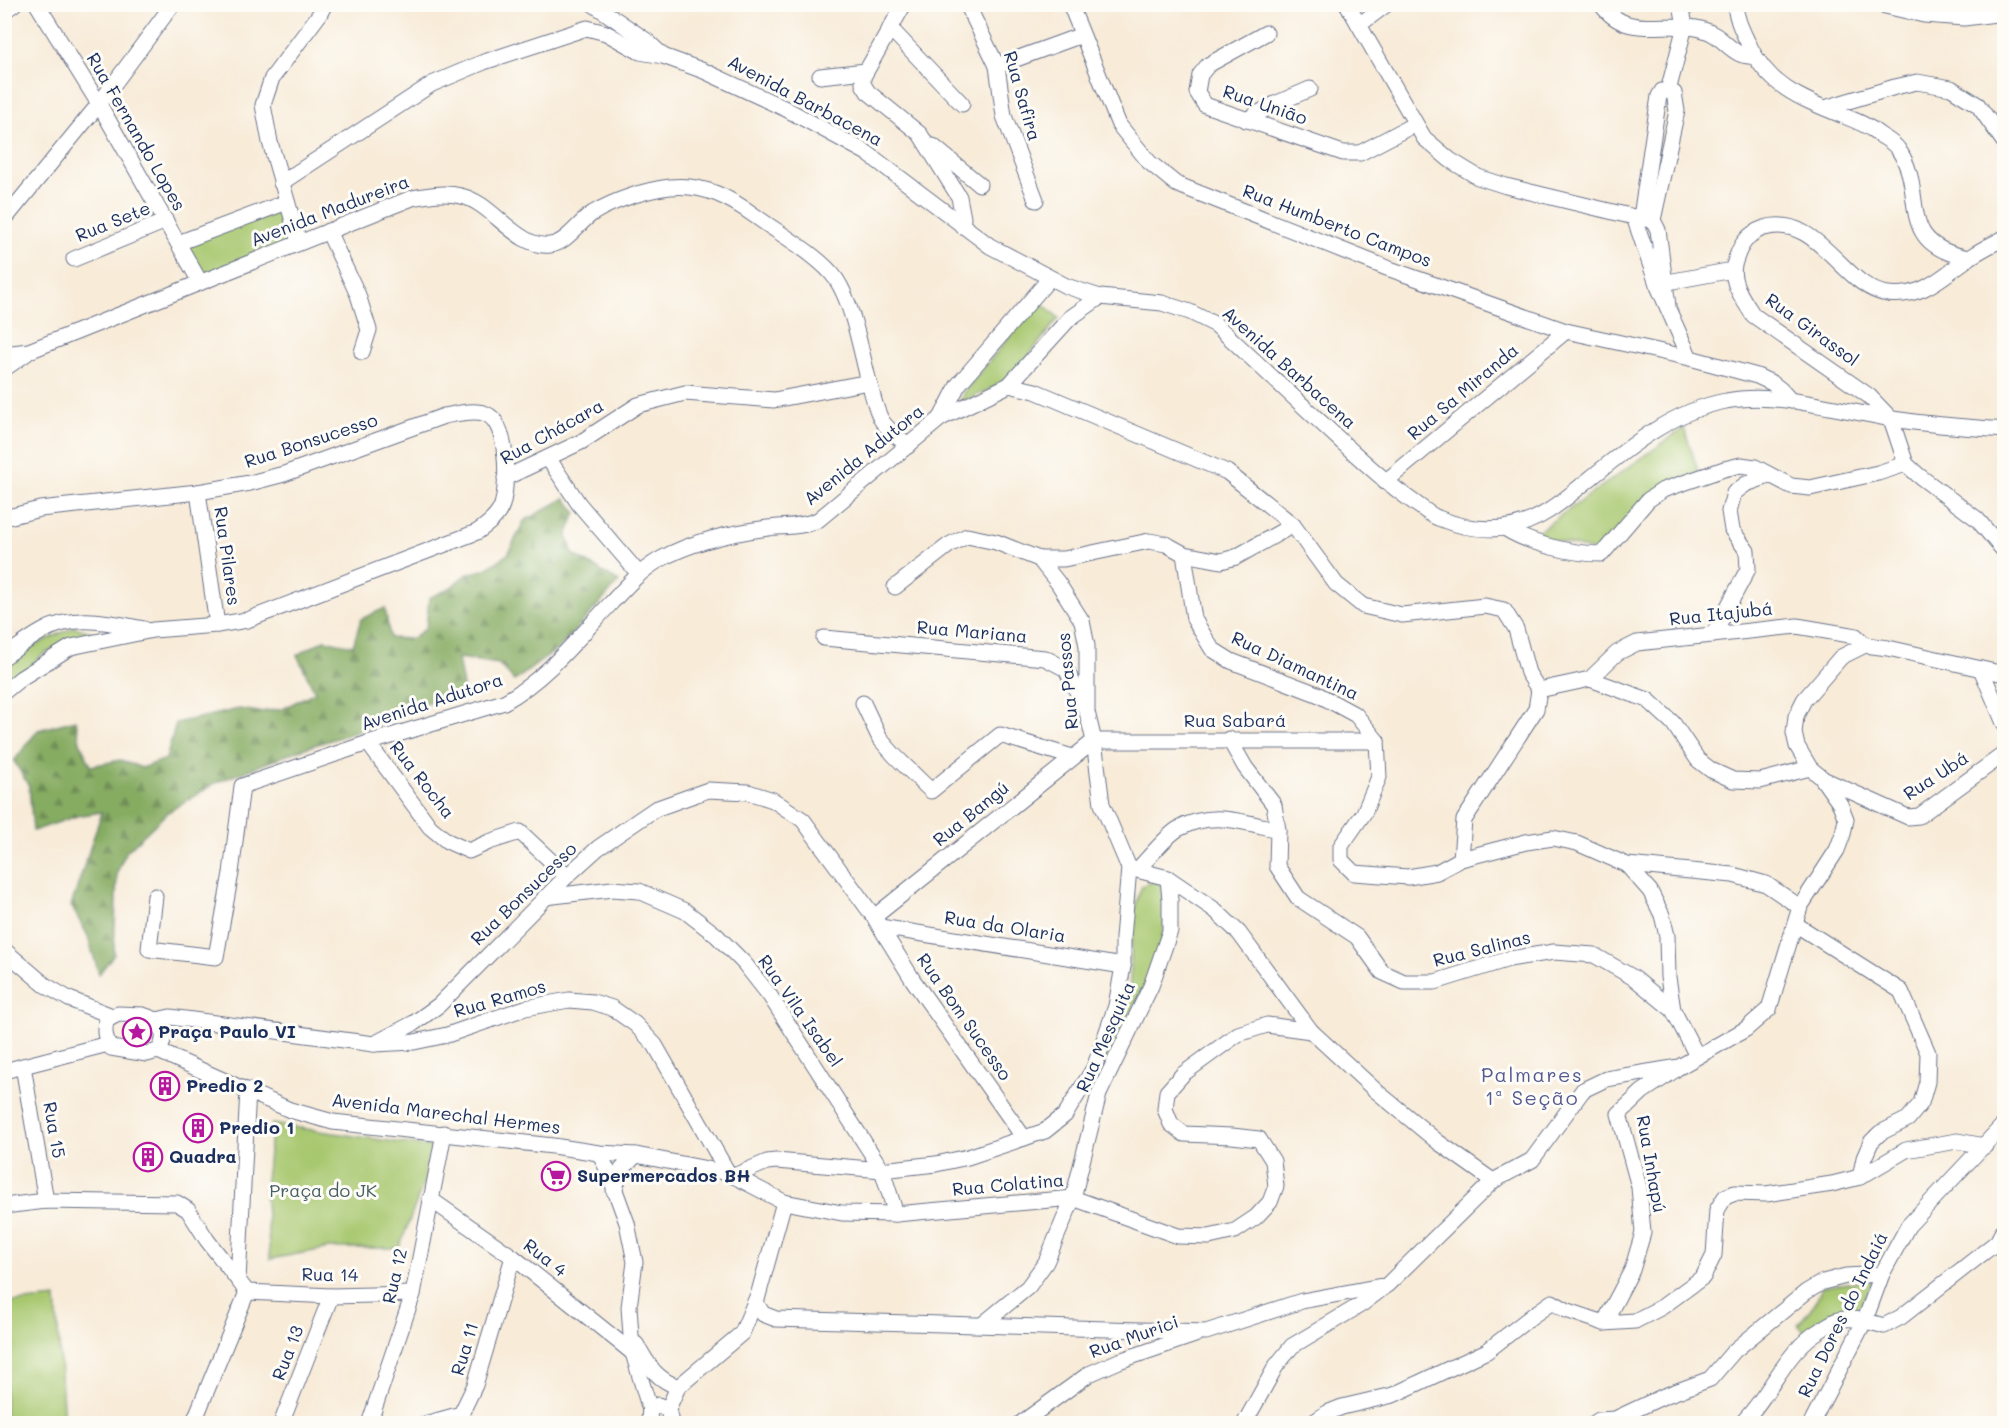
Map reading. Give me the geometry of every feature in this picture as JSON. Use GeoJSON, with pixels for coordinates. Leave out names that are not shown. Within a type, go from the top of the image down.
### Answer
{"type":"FeatureCollection","features":[{"type":"Feature","properties":{"kind":"street"},"geometry":{"type":"LineString","coordinates":[[4,11],[14,4]]}},
{"type":"Feature","properties":{"kind":"street","name":"Rua Fernando Lopes"},"geometry":{"type":"LineString","coordinates":[[37,4],[99,104],[200,282]]}},
{"type":"Feature","properties":{"kind":"street"},"geometry":{"type":"LineString","coordinates":[[4,220],[99,104],[173,4]]}},
{"type":"Feature","properties":{"kind":"street"},"geometry":{"type":"LineString","coordinates":[[299,242],[270,142],[263,105],[272,78],[325,4]]}},
{"type":"Feature","properties":{"kind":"street"},"geometry":{"type":"LineString","coordinates":[[593,4],[647,41],[663,56]]}},
{"type":"Feature","properties":{"kind":"street"},"geometry":{"type":"LineString","coordinates":[[904,4],[862,77],[863,84],[868,92],[979,184]]}},
{"type":"Feature","properties":{"kind":"street","name":"Rua Safira"},"geometry":{"type":"LineString","coordinates":[[967,4],[997,66],[1004,116],[1036,200]]}},
{"type":"Feature","properties":{"kind":"street","name":"Rua Humberto Campos"},"geometry":{"type":"LineString","coordinates":[[1070,4],[1119,125],[1149,162],[1176,184],[1387,268],[1566,331],[1690,358],[1757,376],[1772,382],[1791,402]]}},
{"type":"Feature","properties":{"kind":"street"},"geometry":{"type":"LineString","coordinates":[[1347,4],[1424,138],[1450,160],[1478,177],[1506,186],[1643,218]]}},
{"type":"Feature","properties":{"kind":"street"},"geometry":{"type":"LineString","coordinates":[[1359,25],[1387,4]]}},
{"type":"Feature","properties":{"kind":"street"},"geometry":{"type":"LineString","coordinates":[[1600,4],[1623,23],[1643,28],[1685,26],[1715,34],[1741,54],[1754,57]]}},
{"type":"Feature","properties":{"kind":"street"},"geometry":{"type":"LineString","coordinates":[[1680,4],[1685,26],[1668,91],[1662,91],[1659,96],[1643,218],[1668,306],[1690,358]]}},
{"type":"Feature","properties":{"kind":"street"},"geometry":{"type":"LineString","coordinates":[[1735,4],[1736,17],[1754,57],[1769,76],[1788,91],[1869,126],[1898,148],[1910,176],[1917,222],[1928,240],[1948,255],[1968,258]]}},
{"type":"Feature","properties":{"kind":"street"},"geometry":{"type":"LineString","coordinates":[[1877,4],[1964,18],[2004,13]]}},
{"type":"Feature","properties":{"kind":"street"},"geometry":{"type":"LineString","coordinates":[[281,183],[432,84],[484,62],[546,41],[587,28],[606,33],[640,52],[663,56]]}},
{"type":"Feature","properties":{"kind":"street"},"geometry":{"type":"LineString","coordinates":[[890,28],[962,104]]}},
{"type":"Feature","properties":{"kind":"street","name":"Rua União"},"geometry":{"type":"LineString","coordinates":[[1266,33],[1208,65],[1200,75],[1197,92],[1206,105],[1343,153],[1360,153],[1415,124]]}},
{"type":"Feature","properties":{"kind":"street"},"geometry":{"type":"LineString","coordinates":[[997,66],[1082,35]]}},
{"type":"Feature","properties":{"kind":"street","name":"Avenida Barbacena"},"geometry":{"type":"LineString","coordinates":[[663,56],[704,71],[786,109],[867,153],[990,246],[1050,278],[1100,297],[1162,303],[1190,312],[1216,325],[1385,482],[1436,518],[1482,528],[1506,529],[1531,522],[1555,508],[1645,437],[1672,420],[1702,407],[1724,401],[1744,398],[1791,402],[1891,419],[2004,430]]}},
{"type":"Feature","properties":{"kind":"street"},"geometry":{"type":"LineString","coordinates":[[820,75],[866,71]]}},
{"type":"Feature","properties":{"kind":"street"},"geometry":{"type":"LineString","coordinates":[[1825,108],[1917,82],[1951,88],[1978,105],[2004,142]]}},
{"type":"Feature","properties":{"kind":"street"},"geometry":{"type":"LineString","coordinates":[[1246,120],[1310,89]]}},
{"type":"Feature","properties":{"kind":"street"},"geometry":{"type":"LineString","coordinates":[[920,134],[959,197],[963,209],[962,226]]}},
{"type":"Feature","properties":{"kind":"street","name":"Avenida Madureira"},"geometry":{"type":"LineString","coordinates":[[4,354],[29,351],[412,198],[439,193],[463,196],[484,207],[524,238],[539,245],[553,245],[592,213],[614,203],[672,187],[700,188],[731,199],[819,261],[836,279],[847,301],[876,409],[891,433],[908,446]]}},
{"type":"Feature","properties":{"kind":"street"},"geometry":{"type":"LineString","coordinates":[[178,243],[287,202]]}},
{"type":"Feature","properties":{"kind":"street","name":"Rua Sete"},"geometry":{"type":"LineString","coordinates":[[74,259],[166,221]]}},
{"type":"Feature","properties":{"kind":"street"},"geometry":{"type":"LineString","coordinates":[[1661,283],[1733,270],[1743,242],[1751,234],[1779,225],[1793,228],[1809,236],[1871,290],[1887,294],[1903,294],[1924,288],[1942,279],[1968,258],[2004,238]]}},
{"type":"Feature","properties":{"kind":"street"},"geometry":{"type":"LineString","coordinates":[[327,231],[358,295],[369,330],[362,352]]}},
{"type":"Feature","properties":{"kind":"street","name":"Rua Girassol"},"geometry":{"type":"LineString","coordinates":[[1733,270],[1739,295],[1753,315],[1869,396],[1891,419]]}},
{"type":"Feature","properties":{"kind":"street"},"geometry":{"type":"LineString","coordinates":[[941,418],[958,385],[1050,278]]}},
{"type":"Feature","properties":{"kind":"street"},"geometry":{"type":"LineString","coordinates":[[1100,297],[1070,318],[1009,385],[1035,391],[1227,471],[1293,525],[1336,584],[1364,606],[1402,615],[1485,606],[1504,610],[1516,629],[1528,673],[1539,690],[1536,709],[1464,820],[1461,859]]}},
{"type":"Feature","properties":{"kind":"street","name":"Rua Sa Miranda"},"geometry":{"type":"LineString","coordinates":[[1385,482],[1566,331]]}},
{"type":"Feature","properties":{"kind":"street"},"geometry":{"type":"LineString","coordinates":[[4,369],[29,351]]}},
{"type":"Feature","properties":{"kind":"street","name":"Rua Chácara"},"geometry":{"type":"LineString","coordinates":[[153,630],[247,620],[477,532],[491,522],[501,506],[505,478],[581,442],[638,405],[685,393],[774,400],[869,382]]}},
{"type":"Feature","properties":{"kind":"street","name":"Avenida Adutora"},"geometry":{"type":"LineString","coordinates":[[155,896],[149,949],[216,957],[231,873],[242,786],[368,743],[504,702],[516,696],[556,661],[639,573],[660,560],[702,541],[767,528],[809,524],[818,520],[941,418],[1009,385]]}},
{"type":"Feature","properties":{"kind":"street","name":"Rua Bonsucesso"},"geometry":{"type":"LineString","coordinates":[[4,518],[39,509],[198,492],[250,483],[284,474],[444,416],[466,413],[488,415],[500,429],[506,468],[505,478]]}},
{"type":"Feature","properties":{"kind":"street"},"geometry":{"type":"LineString","coordinates":[[1891,419],[1906,464],[1918,476],[1977,519],[2004,551]]}},
{"type":"Feature","properties":{"kind":"street"},"geometry":{"type":"LineString","coordinates":[[548,458],[579,504],[639,573]]}},
{"type":"Feature","properties":{"kind":"street"},"geometry":{"type":"LineString","coordinates":[[1506,529],[1520,538],[1590,554],[1602,554],[1648,500],[1663,490],[1742,465],[1755,467],[1791,486],[1810,488],[1878,473],[1906,464]]}},
{"type":"Feature","properties":{"kind":"street"},"geometry":{"type":"LineString","coordinates":[[1713,635],[1748,569],[1747,551],[1732,530],[1729,511],[1734,493],[1746,484],[1769,476]]}},
{"type":"Feature","properties":{"kind":"street","name":"Rua Pilares"},"geometry":{"type":"LineString","coordinates":[[198,492],[217,625]]}},
{"type":"Feature","properties":{"kind":"street"},"geometry":{"type":"LineString","coordinates":[[894,587],[949,545],[968,536],[996,542],[1039,559],[1064,559],[1149,541],[1166,544],[1184,554],[1221,561],[1236,557],[1293,525]]}},
{"type":"Feature","properties":{"kind":"street","name":"Rua Diamantina"},"geometry":{"type":"LineString","coordinates":[[1184,554],[1194,619],[1212,649],[1231,661],[1317,694],[1356,715],[1377,741]]}},
{"type":"Feature","properties":{"kind":"street","name":"Rua Passos"},"geometry":{"type":"LineString","coordinates":[[1039,559],[1058,583],[1082,621],[1087,646],[1087,712],[1094,741]]}},
{"type":"Feature","properties":{"kind":"street"},"geometry":{"type":"LineString","coordinates":[[4,657],[45,630],[66,622],[95,620],[153,630]]}},
{"type":"Feature","properties":{"kind":"street","name":"Rua Itajubá"},"geometry":{"type":"LineString","coordinates":[[1590,679],[1617,653],[1637,643],[1797,626],[1856,636],[1865,645],[2004,674]]}},
{"type":"Feature","properties":{"kind":"street"},"geometry":{"type":"LineString","coordinates":[[4,692],[21,678],[71,647],[153,630]]}},
{"type":"Feature","properties":{"kind":"street","name":"Rua Mariana"},"geometry":{"type":"LineString","coordinates":[[824,638],[1045,658],[1066,669],[1087,712]]}},
{"type":"Feature","properties":{"kind":"street"},"geometry":{"type":"LineString","coordinates":[[1244,1424],[1276,1366],[1292,1346],[1362,1304],[1387,1285],[1493,1181],[1533,1160],[1583,1090],[1606,1080],[1679,1067],[1746,1029],[1769,1009],[1800,907],[1837,850],[1846,819],[1840,804],[1797,746],[1794,733],[1796,716],[1804,700],[1841,657],[1865,645]]}},
{"type":"Feature","properties":{"kind":"street"},"geometry":{"type":"LineString","coordinates":[[1981,669],[2004,723]]}},
{"type":"Feature","properties":{"kind":"street"},"geometry":{"type":"LineString","coordinates":[[1539,690],[1590,679],[1648,700],[1673,723],[1698,760],[1711,770],[1733,780],[1760,781],[1815,773]]}},
{"type":"Feature","properties":{"kind":"street"},"geometry":{"type":"LineString","coordinates":[[863,703],[880,739],[931,791],[1000,735],[1072,757]]}},
{"type":"Feature","properties":{"kind":"street","name":"Rua Salinas"},"geometry":{"type":"LineString","coordinates":[[1229,740],[1274,805],[1278,830],[1277,866],[1298,898],[1357,937],[1382,972],[1404,982],[1435,982],[1509,959],[1554,952],[1594,955],[1634,978],[1672,1010],[1697,1056]]}},
{"type":"Feature","properties":{"kind":"street"},"geometry":{"type":"LineString","coordinates":[[731,1174],[776,1161],[882,1170],[936,1164],[1045,1131],[1065,1115],[1094,1068],[1116,1006],[1124,966],[1123,938],[1133,869],[1102,804],[1094,741]]}},
{"type":"Feature","properties":{"kind":"street","name":"Rua Sabará"},"geometry":{"type":"LineString","coordinates":[[1094,741],[1377,741]]}},
{"type":"Feature","properties":{"kind":"street","name":"Rua Bangú"},"geometry":{"type":"LineString","coordinates":[[877,922],[1072,757],[1094,741]]}},
{"type":"Feature","properties":{"kind":"street"},"geometry":{"type":"LineString","coordinates":[[1377,741],[1380,777],[1364,813],[1341,846],[1341,860],[1354,873],[1408,877],[1437,872],[1461,859],[1526,842],[1553,838],[1577,843],[1627,865],[1733,875],[1766,884],[1800,907]]}},
{"type":"Feature","properties":{"kind":"street","name":"Rua Rocha"},"geometry":{"type":"LineString","coordinates":[[368,743],[430,827],[447,841],[469,851],[520,832],[567,876]]}},
{"type":"Feature","properties":{"kind":"street","name":"Rua Ubá"},"geometry":{"type":"LineString","coordinates":[[1815,773],[1908,817],[1919,816],[2004,754]]}},
{"type":"Feature","properties":{"kind":"street","name":"Rua Bonsucesso"},"geometry":{"type":"LineString","coordinates":[[374,1044],[414,1023],[440,1005],[545,897],[598,849],[655,809],[708,790],[748,792],[773,800],[804,820],[877,922]]}},
{"type":"Feature","properties":{"kind":"street"},"geometry":{"type":"LineString","coordinates":[[1133,869],[1176,830],[1201,820],[1227,818],[1278,830]]}},
{"type":"Feature","properties":{"kind":"street"},"geometry":{"type":"LineString","coordinates":[[1627,865],[1650,891],[1662,915],[1667,936],[1672,1010]]}},
{"type":"Feature","properties":{"kind":"street"},"geometry":{"type":"LineString","coordinates":[[1133,869],[1168,878],[1215,910],[1239,933],[1311,1031],[1375,1090],[1438,1142],[1493,1181]]}},
{"type":"Feature","properties":{"kind":"street","name":"Rua Mesquita"},"geometry":{"type":"LineString","coordinates":[[983,1324],[1028,1287],[1046,1262],[1073,1198],[1099,1094],[1150,986],[1170,931],[1168,878]]}},
{"type":"Feature","properties":{"kind":"street","name":"Rua Vila Isabel"},"geometry":{"type":"LineString","coordinates":[[545,897],[612,889],[639,891],[685,910],[716,935],[744,963],[770,996],[882,1170],[896,1214]]}},
{"type":"Feature","properties":{"kind":"street","name":"Rua da Olaria"},"geometry":{"type":"LineString","coordinates":[[877,922],[1124,966]]}},
{"type":"Feature","properties":{"kind":"street","name":"Rua Bom Sucesso"},"geometry":{"type":"LineString","coordinates":[[877,922],[913,980],[1024,1138]]}},
{"type":"Feature","properties":{"kind":"street"},"geometry":{"type":"LineString","coordinates":[[1795,924],[1901,991],[1928,1053],[1927,1082],[1921,1103],[1908,1119],[1880,1132],[1871,1142],[1864,1158],[1860,1177]]}},
{"type":"Feature","properties":{"kind":"street"},"geometry":{"type":"LineString","coordinates":[[4,950],[45,985],[69,999],[112,1016],[127,1014],[157,1020],[170,1017],[374,1044]]}},
{"type":"Feature","properties":{"kind":"street","name":"Rua Ramos"},"geometry":{"type":"LineString","coordinates":[[374,1044],[414,1042],[447,1035],[525,1008],[569,1000],[593,1002],[612,1008],[635,1024],[655,1045],[731,1174]]}},
{"type":"Feature","properties":{"kind":"street"},"geometry":{"type":"LineString","coordinates":[[112,1016],[105,1025],[108,1044],[117,1050],[134,1053],[147,1054],[158,1051],[163,1043],[163,1035],[157,1020]]}},
{"type":"Feature","properties":{"kind":"street","name":"Rua Colatina"},"geometry":{"type":"LineString","coordinates":[[731,1174],[784,1202],[842,1213],[896,1214],[1073,1198],[1178,1236],[1209,1237],[1235,1231],[1256,1217],[1270,1202],[1276,1186],[1273,1161],[1259,1139],[1184,1134],[1171,1124],[1164,1109],[1167,1092],[1183,1074],[1238,1034],[1267,1025],[1311,1031]]}},
{"type":"Feature","properties":{"kind":"street"},"geometry":{"type":"LineString","coordinates":[[4,1071],[108,1044]]}},
{"type":"Feature","properties":{"kind":"street","name":"Avenida Marechal Hermes"},"geometry":{"type":"LineString","coordinates":[[158,1051],[290,1110],[333,1122],[553,1146],[599,1154],[636,1155],[731,1174]]}},
{"type":"Feature","properties":{"kind":"street","name":"Rua 15"},"geometry":{"type":"LineString","coordinates":[[23,1066],[46,1200]]}},
{"type":"Feature","properties":{"kind":"street","name":"Rua Inhapú"},"geometry":{"type":"LineString","coordinates":[[1604,1323],[1632,1270],[1643,1233],[1639,1187],[1619,1114],[1642,1092],[1679,1067]]}},
{"type":"Feature","properties":{"kind":"street"},"geometry":{"type":"LineString","coordinates":[[193,1424],[242,1286],[248,1090]]}},
{"type":"Feature","properties":{"kind":"street","name":"Rua Dores do Indaiá"},"geometry":{"type":"LineString","coordinates":[[1811,1424],[1865,1320],[1882,1274],[1908,1226],[2004,1125]]}},
{"type":"Feature","properties":{"kind":"street","name":"Rua 12"},"geometry":{"type":"LineString","coordinates":[[369,1424],[413,1294],[444,1133]]}},
{"type":"Feature","properties":{"kind":"street"},"geometry":{"type":"LineString","coordinates":[[1311,1424],[1327,1413],[1342,1407],[1393,1395],[1487,1351],[1552,1302],[1566,1310],[1604,1323],[1635,1321],[1662,1307],[1703,1277],[1714,1256],[1717,1210],[1725,1197],[1735,1193],[1766,1194],[1832,1184],[1860,1177],[1906,1150],[1957,1142],[1985,1146]]}},
{"type":"Feature","properties":{"kind":"street"},"geometry":{"type":"LineString","coordinates":[[599,1154],[608,1171],[627,1223],[635,1262],[629,1306],[631,1336],[633,1353],[652,1420]]}},
{"type":"Feature","properties":{"kind":"street"},"geometry":{"type":"LineString","coordinates":[[614,1191],[622,1169],[636,1155]]}},
{"type":"Feature","properties":{"kind":"street","name":"Rua 4"},"geometry":{"type":"LineString","coordinates":[[430,1199],[513,1257],[633,1353]]}},
{"type":"Feature","properties":{"kind":"street"},"geometry":{"type":"LineString","coordinates":[[4,1206],[46,1200],[177,1203],[188,1210],[207,1240],[242,1286]]}},
{"type":"Feature","properties":{"kind":"street"},"geometry":{"type":"LineString","coordinates":[[784,1202],[756,1303],[760,1311],[776,1319],[1206,1332]]}},
{"type":"Feature","properties":{"kind":"street"},"geometry":{"type":"LineString","coordinates":[[1741,1424],[1759,1405],[1785,1361],[1807,1337],[1838,1320],[1865,1320],[1884,1326],[1901,1317],[1997,1242],[2004,1229]]}},
{"type":"Feature","properties":{"kind":"street","name":"Rua 11"},"geometry":{"type":"LineString","coordinates":[[425,1424],[461,1414],[475,1386],[513,1257]]}},
{"type":"Feature","properties":{"kind":"street"},"geometry":{"type":"LineString","coordinates":[[1593,1424],[1599,1420],[1615,1419],[1664,1396],[1710,1379],[1734,1351],[1806,1292],[1823,1282],[1846,1276],[1882,1274]]}},
{"type":"Feature","properties":{"kind":"street","name":"Rua Murici"},"geometry":{"type":"LineString","coordinates":[[1020,1424],[1089,1374],[1119,1360],[1302,1301],[1387,1285]]}},
{"type":"Feature","properties":{"kind":"street","name":"Rua 14"},"geometry":{"type":"LineString","coordinates":[[242,1286],[331,1296],[413,1294]]}},
{"type":"Feature","properties":{"kind":"street","name":"Rua 13"},"geometry":{"type":"LineString","coordinates":[[281,1424],[331,1296]]}},
{"type":"Feature","properties":{"kind":"street"},"geometry":{"type":"LineString","coordinates":[[741,1333],[757,1297]]}},
{"type":"Feature","properties":{"kind":"street"},"geometry":{"type":"LineString","coordinates":[[669,1417],[678,1387],[741,1333],[756,1325],[776,1319]]}},
{"type":"Feature","properties":{"kind":"street"},"geometry":{"type":"LineString","coordinates":[[631,1336],[656,1374],[665,1382],[678,1387]]}},
{"type":"Feature","properties":{"kind":"street"},"geometry":{"type":"LineString","coordinates":[[652,1420],[658,1405],[663,1405],[669,1417]]}},
{"type":"Feature","properties":{"kind":"green space"},"geometry":{"type":"Polygon","coordinates":[[[285,205],[296,241],[200,278],[180,244],[285,205]]]}},
{"type":"Feature","properties":{"kind":"green space"},"geometry":{"type":"Polygon","coordinates":[[[1039,301],[1059,318],[1008,381],[960,403],[963,393],[1039,301]]]}},
{"type":"Feature","properties":{"kind":"green space"},"geometry":{"type":"Polygon","coordinates":[[[1684,428],[1699,474],[1665,485],[1601,553],[1533,535],[1684,428]]]}},
{"type":"Feature","properties":{"kind":"green space"},"geometry":{"type":"Polygon","coordinates":[[[565,498],[576,512],[567,536],[573,554],[619,582],[559,648],[514,681],[499,664],[458,658],[465,698],[415,705],[381,724],[302,749],[215,783],[168,812],[126,852],[117,873],[114,954],[99,974],[87,934],[71,906],[102,812],[77,816],[33,831],[29,786],[14,761],[38,730],[76,720],[80,742],[91,766],[120,760],[142,768],[166,759],[176,723],[239,709],[259,712],[282,709],[315,692],[297,655],[324,640],[353,646],[361,619],[385,608],[390,638],[411,639],[426,628],[429,598],[449,589],[465,575],[486,569],[508,554],[524,521],[565,498]]]}},
{"type":"Feature","properties":{"kind":"green space"},"geometry":{"type":"Polygon","coordinates":[[[74,627],[91,632],[43,654],[5,690],[5,662],[18,653],[74,627]]]}},
{"type":"Feature","properties":{"kind":"green space"},"geometry":{"type":"Polygon","coordinates":[[[1150,882],[1159,882],[1163,888],[1166,911],[1161,950],[1097,1087],[1088,1084],[1113,1039],[1127,1003],[1135,911],[1142,886],[1150,882]]]}},
{"type":"Feature","properties":{"kind":"green space","name":"Praça do JK"},"geometry":{"type":"Polygon","coordinates":[[[272,1124],[437,1148],[399,1248],[330,1248],[270,1259],[265,1189],[272,1124]]]}},
{"type":"Feature","properties":{"kind":"green space"},"geometry":{"type":"Polygon","coordinates":[[[1874,1279],[1860,1307],[1819,1322],[1806,1333],[1798,1325],[1815,1303],[1822,1287],[1874,1279]]]}},
{"type":"Feature","properties":{"kind":"green space"},"geometry":{"type":"Polygon","coordinates":[[[56,1298],[64,1423],[5,1423],[5,1303],[56,1298]]]}},
{"type":"Feature","properties":{"kind":"place","name":"Praça Paulo VI"},"geometry":{"type":"Point","coordinates":[137,1032]}},
{"type":"Feature","properties":{"kind":"place","name":"Predio 2"},"geometry":{"type":"Point","coordinates":[165,1086]}},
{"type":"Feature","properties":{"kind":"place","name":"Predio 1"},"geometry":{"type":"Point","coordinates":[198,1128]}},
{"type":"Feature","properties":{"kind":"place","name":"Quadra"},"geometry":{"type":"Point","coordinates":[148,1157]}},
{"type":"Feature","properties":{"kind":"place","name":"Supermercados BH"},"geometry":{"type":"Point","coordinates":[556,1176]}},
{"type":"Feature","properties":{"kind":"district","name":"Palmares 1ª Seção"},"geometry":{"type":"Point","coordinates":[1532,1086]}}]}
